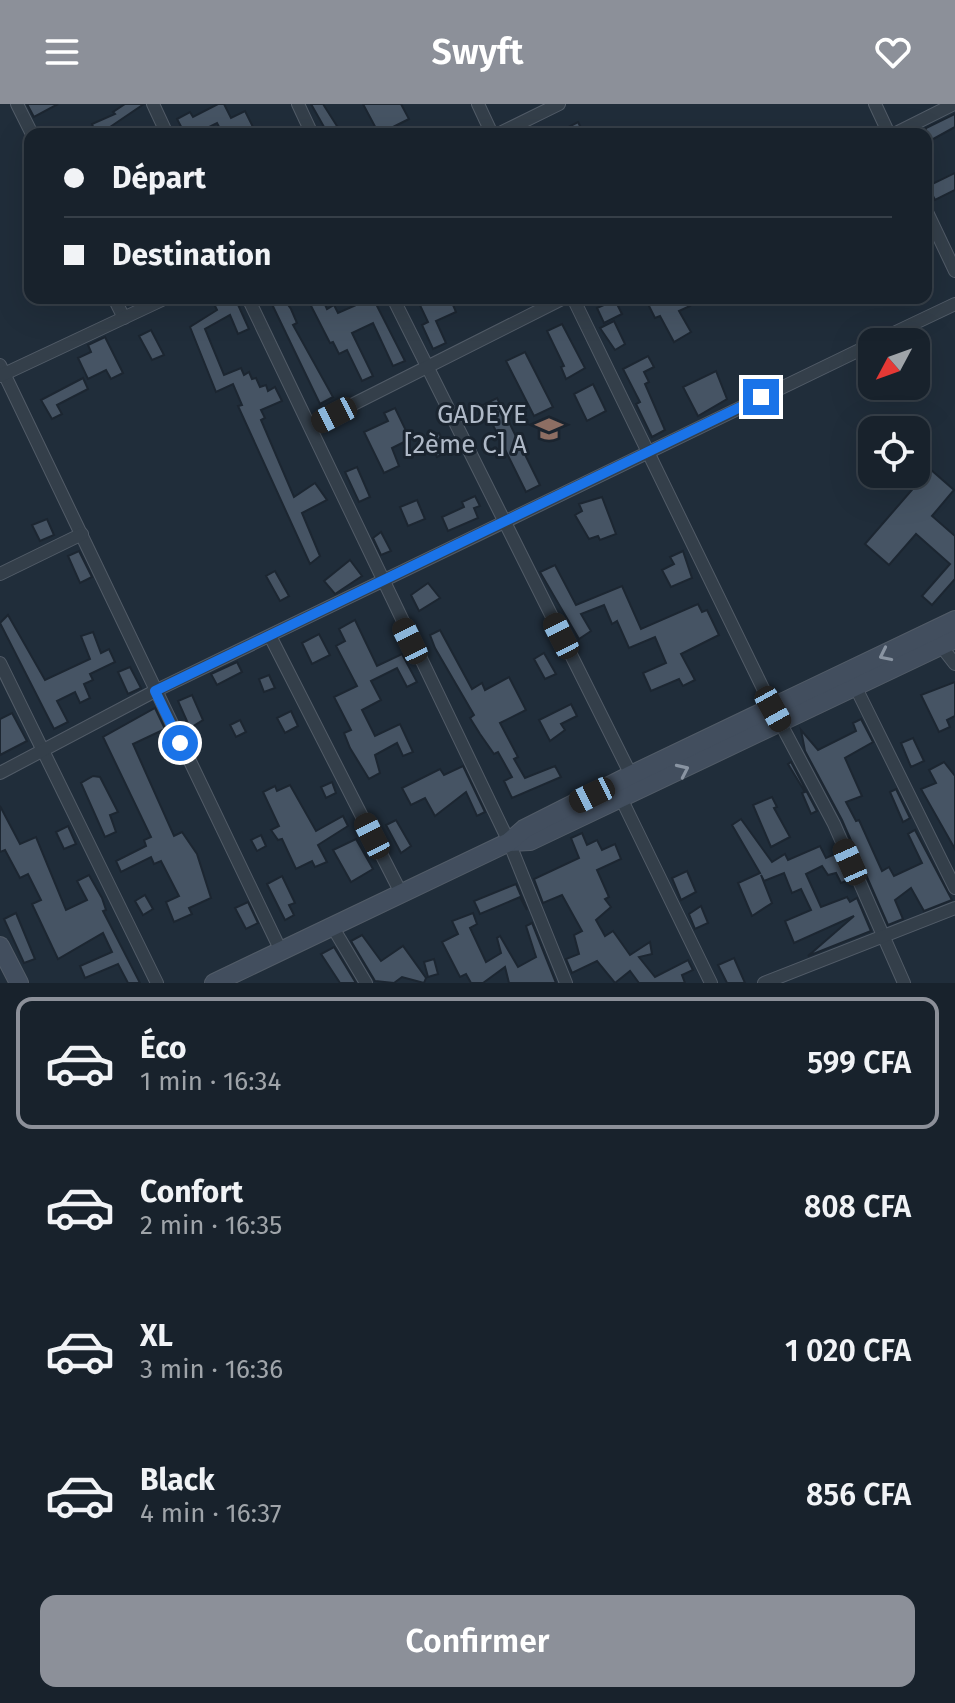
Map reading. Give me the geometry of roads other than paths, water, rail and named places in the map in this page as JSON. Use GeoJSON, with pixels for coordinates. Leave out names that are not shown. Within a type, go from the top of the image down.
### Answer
{"type":"FeatureCollection","features":[{"type":"Feature","properties":{"kind":"street"},"geometry":{"type":"LineString","coordinates":[[17,104],[29,128]]}},
{"type":"Feature","properties":{"kind":"street"},"geometry":{"type":"LineString","coordinates":[[153,104],[164,128]]}},
{"type":"Feature","properties":{"kind":"street"},"geometry":{"type":"LineString","coordinates":[[298,104],[309,128]]}},
{"type":"Feature","properties":{"kind":"street"},"geometry":{"type":"LineString","coordinates":[[478,104],[492,128]]}},
{"type":"Feature","properties":{"kind":"street"},"geometry":{"type":"LineString","coordinates":[[508,128],[559,104]]}},
{"type":"Feature","properties":{"kind":"street"},"geometry":{"type":"LineString","coordinates":[[875,104],[889,128]]}},
{"type":"Feature","properties":{"kind":"street"},"geometry":{"type":"LineString","coordinates":[[904,128],[954,104]]}},
{"type":"Feature","properties":{"kind":"street"},"geometry":{"type":"LineString","coordinates":[[932,223],[955,271]]}},
{"type":"Feature","properties":{"kind":"street"},"geometry":{"type":"LineString","coordinates":[[117,304],[124,318]]}},
{"type":"Feature","properties":{"kind":"street"},"geometry":{"type":"LineString","coordinates":[[153,304],[1,371],[281,951]]}},
{"type":"Feature","properties":{"kind":"street"},"geometry":{"type":"LineString","coordinates":[[251,304],[381,583],[509,842],[566,983]]}},
{"type":"Feature","properties":{"kind":"street"},"geometry":{"type":"LineString","coordinates":[[396,304],[505,524],[626,787],[711,983]]}},
{"type":"Feature","properties":{"kind":"street"},"geometry":{"type":"LineString","coordinates":[[310,426],[552,304]]}},
{"type":"Feature","properties":{"kind":"street"},"geometry":{"type":"LineString","coordinates":[[576,304],[777,716],[814,784],[886,937],[904,983]]}},
{"type":"Feature","properties":{"kind":"street"},"geometry":{"type":"LineString","coordinates":[[905,328],[955,304]]}},
{"type":"Feature","properties":{"kind":"street"},"geometry":{"type":"LineString","coordinates":[[0,773],[155,691],[858,351]]}},
{"type":"Feature","properties":{"kind":"street"},"geometry":{"type":"LineString","coordinates":[[0,574],[82,534]]}},
{"type":"Feature","properties":{"kind":"street"},"geometry":{"type":"LineString","coordinates":[[214,983],[509,842],[530,841],[626,787],[777,716],[955,620]]}},
{"type":"Feature","properties":{"kind":"street"},"geometry":{"type":"LineString","coordinates":[[270,636],[401,893]]}},
{"type":"Feature","properties":{"kind":"street"},"geometry":{"type":"LineString","coordinates":[[777,716],[856,688],[948,643],[955,664]]}},
{"type":"Feature","properties":{"kind":"street"},"geometry":{"type":"LineString","coordinates":[[0,663],[157,983]]}},
{"type":"Feature","properties":{"kind":"street"},"geometry":{"type":"LineString","coordinates":[[856,688],[955,888]]}},
{"type":"Feature","properties":{"kind":"street"},"geometry":{"type":"LineString","coordinates":[[764,983],[955,908]]}},
{"type":"Feature","properties":{"kind":"street"},"geometry":{"type":"LineString","coordinates":[[332,926],[366,983]]}},
{"type":"Feature","properties":{"kind":"street"},"geometry":{"type":"LineString","coordinates":[[0,946],[19,983]]}},
{"type":"Feature","properties":{"kind":"place","name":"GADEYE [2ème C] A"},"geometry":{"type":"Point","coordinates":[549,429]}}]}
